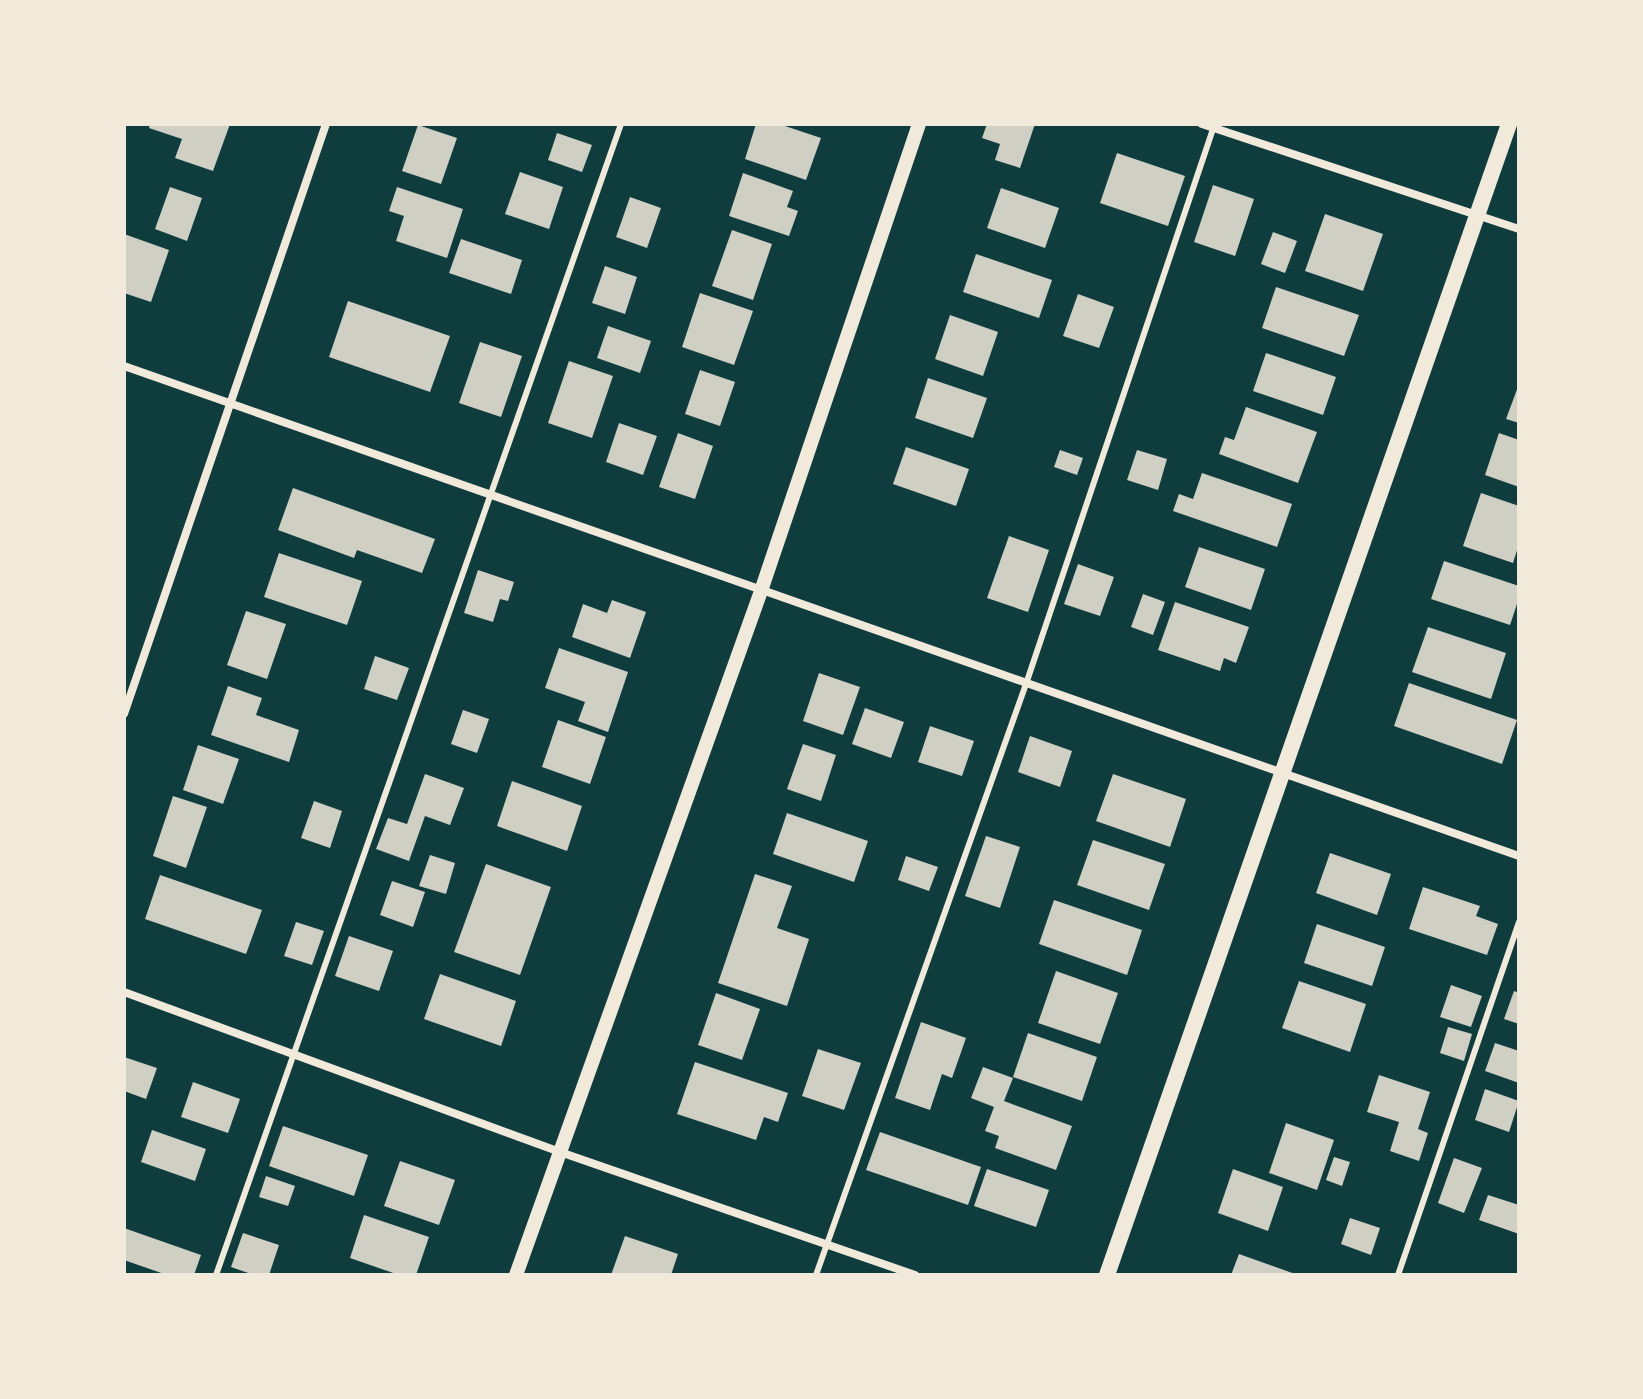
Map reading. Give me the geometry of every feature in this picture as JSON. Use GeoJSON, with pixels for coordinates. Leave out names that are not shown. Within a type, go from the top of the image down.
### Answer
{"type":"FeatureCollection","features":[{"type":"Feature","properties":{"kind":"main road"},"geometry":{"type":"LineString","coordinates":[[1107,1275],[1509,124]]}},
{"type":"Feature","properties":{"kind":"street"},"geometry":{"type":"LineString","coordinates":[[124,714],[233,405],[326,124]]}},
{"type":"Feature","properties":{"kind":"street"},"geometry":{"type":"LineString","coordinates":[[516,1275],[761,591],[919,124]]}},
{"type":"Feature","properties":{"kind":"street"},"geometry":{"type":"LineString","coordinates":[[1202,124],[1519,229]]}},
{"type":"Feature","properties":{"kind":"street"},"geometry":{"type":"LineString","coordinates":[[124,366],[1519,856]]}},
{"type":"Feature","properties":{"kind":"street"},"geometry":{"type":"LineString","coordinates":[[124,992],[560,1152],[915,1275]]}},
{"type":"Feature","properties":{"kind":"lane"},"geometry":{"type":"LineString","coordinates":[[216,1275],[621,124]]}},
{"type":"Feature","properties":{"kind":"lane"},"geometry":{"type":"LineString","coordinates":[[816,1275],[1026,684],[1214,126]]}},
{"type":"Feature","properties":{"kind":"lane"},"geometry":{"type":"LineString","coordinates":[[1398,1275],[1519,922]]}},
{"type":"Feature","properties":{"kind":"building"},"geometry":{"type":"Polygon","coordinates":[[[150,124],[230,124],[213,171],[175,158],[182,139],[149,128],[150,124]]]}},
{"type":"Feature","properties":{"kind":"building"},"geometry":{"type":"Polygon","coordinates":[[[756,124],[779,124],[821,138],[806,180],[745,159],[756,124]]]}},
{"type":"Feature","properties":{"kind":"building"},"geometry":{"type":"Polygon","coordinates":[[[987,124],[1035,124],[1020,168],[995,160],[1000,144],[982,138],[987,124]]]}},
{"type":"Feature","properties":{"kind":"building"},"geometry":{"type":"Polygon","coordinates":[[[418,125],[457,138],[441,184],[402,171],[418,125]]]}},
{"type":"Feature","properties":{"kind":"building"},"geometry":{"type":"Polygon","coordinates":[[[557,133],[592,145],[582,172],[548,160],[557,133]]]}},
{"type":"Feature","properties":{"kind":"building"},"geometry":{"type":"Polygon","coordinates":[[[1117,153],[1185,176],[1168,226],[1100,203],[1117,153]]]}},
{"type":"Feature","properties":{"kind":"building"},"geometry":{"type":"Polygon","coordinates":[[[520,172],[563,187],[549,229],[505,214],[520,172]]]}},
{"type":"Feature","properties":{"kind":"building"},"geometry":{"type":"Polygon","coordinates":[[[743,173],[793,191],[787,207],[798,211],[789,236],[729,216],[743,173]]]}},
{"type":"Feature","properties":{"kind":"building"},"geometry":{"type":"Polygon","coordinates":[[[1213,185],[1254,199],[1235,256],[1194,242],[1213,185]]]}},
{"type":"Feature","properties":{"kind":"building"},"geometry":{"type":"Polygon","coordinates":[[[170,187],[202,198],[187,241],[155,229],[170,187]]]}},
{"type":"Feature","properties":{"kind":"building"},"geometry":{"type":"Polygon","coordinates":[[[397,187],[463,209],[447,258],[396,241],[404,216],[389,211],[397,187]]]}},
{"type":"Feature","properties":{"kind":"building"},"geometry":{"type":"Polygon","coordinates":[[[1001,188],[1059,208],[1045,248],[987,228],[1001,188]]]}},
{"type":"Feature","properties":{"kind":"building"},"geometry":{"type":"Polygon","coordinates":[[[630,197],[661,208],[647,248],[616,237],[630,197]]]}},
{"type":"Feature","properties":{"kind":"building"},"geometry":{"type":"Polygon","coordinates":[[[1325,214],[1383,234],[1363,291],[1305,271],[1325,214]]]}},
{"type":"Feature","properties":{"kind":"building"},"geometry":{"type":"Polygon","coordinates":[[[732,230],[772,244],[753,300],[712,286],[732,230]]]}},
{"type":"Feature","properties":{"kind":"building"},"geometry":{"type":"Polygon","coordinates":[[[1273,232],[1297,241],[1285,273],[1261,264],[1273,232]]]}},
{"type":"Feature","properties":{"kind":"building"},"geometry":{"type":"Polygon","coordinates":[[[124,234],[169,250],[151,302],[124,293],[124,234]]]}},
{"type":"Feature","properties":{"kind":"building"},"geometry":{"type":"Polygon","coordinates":[[[461,239],[522,260],[511,294],[449,273],[461,239]]]}},
{"type":"Feature","properties":{"kind":"building"},"geometry":{"type":"Polygon","coordinates":[[[976,254],[1052,280],[1039,318],[963,292],[976,254]]]}},
{"type":"Feature","properties":{"kind":"building"},"geometry":{"type":"Polygon","coordinates":[[[605,266],[637,277],[625,314],[592,303],[605,266]]]}},
{"type":"Feature","properties":{"kind":"building"},"geometry":{"type":"Polygon","coordinates":[[[1276,287],[1359,315],[1344,356],[1262,328],[1276,287]]]}},
{"type":"Feature","properties":{"kind":"building"},"geometry":{"type":"Polygon","coordinates":[[[700,293],[753,311],[734,365],[682,347],[700,293]]]}},
{"type":"Feature","properties":{"kind":"building"},"geometry":{"type":"Polygon","coordinates":[[[1078,294],[1114,307],[1099,348],[1063,336],[1078,294]]]}},
{"type":"Feature","properties":{"kind":"building"},"geometry":{"type":"Polygon","coordinates":[[[348,301],[450,336],[430,392],[329,357],[348,301]]]}},
{"type":"Feature","properties":{"kind":"building"},"geometry":{"type":"Polygon","coordinates":[[[950,315],[998,332],[983,376],[935,359],[950,315]]]}},
{"type":"Feature","properties":{"kind":"building"},"geometry":{"type":"Polygon","coordinates":[[[608,326],[651,341],[640,373],[597,358],[608,326]]]}},
{"type":"Feature","properties":{"kind":"building"},"geometry":{"type":"Polygon","coordinates":[[[480,342],[522,356],[501,417],[459,403],[480,342]]]}},
{"type":"Feature","properties":{"kind":"building"},"geometry":{"type":"Polygon","coordinates":[[[1266,353],[1336,377],[1323,415],[1253,391],[1266,353]]]}},
{"type":"Feature","properties":{"kind":"building"},"geometry":{"type":"Polygon","coordinates":[[[569,361],[613,376],[592,438],[548,423],[569,361]]]}},
{"type":"Feature","properties":{"kind":"building"},"geometry":{"type":"Polygon","coordinates":[[[700,370],[735,382],[720,426],[685,414],[700,370]]]}},
{"type":"Feature","properties":{"kind":"building"},"geometry":{"type":"Polygon","coordinates":[[[928,378],[987,398],[973,438],[915,418],[928,378]]]}},
{"type":"Feature","properties":{"kind":"building"},"geometry":{"type":"Polygon","coordinates":[[[1519,384],[1519,423],[1506,419],[1519,384]]]}},
{"type":"Feature","properties":{"kind":"building"},"geometry":{"type":"Polygon","coordinates":[[[1246,407],[1317,432],[1298,483],[1219,454],[1225,437],[1234,440],[1246,407]]]}},
{"type":"Feature","properties":{"kind":"building"},"geometry":{"type":"Polygon","coordinates":[[[619,423],[657,436],[643,475],[606,462],[619,423]]]}},
{"type":"Feature","properties":{"kind":"building"},"geometry":{"type":"Polygon","coordinates":[[[678,433],[713,446],[695,499],[659,487],[678,433]]]}},
{"type":"Feature","properties":{"kind":"building"},"geometry":{"type":"Polygon","coordinates":[[[1499,433],[1519,440],[1519,487],[1485,475],[1499,433]]]}},
{"type":"Feature","properties":{"kind":"building"},"geometry":{"type":"Polygon","coordinates":[[[906,447],[969,469],[956,506],[893,484],[906,447]]]}},
{"type":"Feature","properties":{"kind":"building"},"geometry":{"type":"Polygon","coordinates":[[[1060,450],[1083,458],[1077,475],[1054,467],[1060,450]]]}},
{"type":"Feature","properties":{"kind":"building"},"geometry":{"type":"Polygon","coordinates":[[[1137,450],[1167,459],[1158,490],[1127,480],[1137,450]]]}},
{"type":"Feature","properties":{"kind":"building"},"geometry":{"type":"Polygon","coordinates":[[[1202,473],[1292,504],[1277,547],[1173,511],[1179,494],[1193,499],[1202,473]]]}},
{"type":"Feature","properties":{"kind":"building"},"geometry":{"type":"Polygon","coordinates":[[[293,488],[435,539],[422,573],[357,550],[354,558],[278,530],[293,488]]]}},
{"type":"Feature","properties":{"kind":"building"},"geometry":{"type":"Polygon","coordinates":[[[1481,493],[1519,506],[1519,544],[1513,563],[1463,546],[1481,493]]]}},
{"type":"Feature","properties":{"kind":"building"},"geometry":{"type":"Polygon","coordinates":[[[1009,536],[1049,550],[1028,612],[987,598],[1009,536]]]}},
{"type":"Feature","properties":{"kind":"building"},"geometry":{"type":"Polygon","coordinates":[[[1199,547],[1265,569],[1251,610],[1185,587],[1199,547]]]}},
{"type":"Feature","properties":{"kind":"building"},"geometry":{"type":"Polygon","coordinates":[[[279,553],[362,581],[347,625],[264,597],[279,553]]]}},
{"type":"Feature","properties":{"kind":"building"},"geometry":{"type":"Polygon","coordinates":[[[1444,561],[1519,586],[1519,598],[1510,625],[1431,599],[1444,561]]]}},
{"type":"Feature","properties":{"kind":"building"},"geometry":{"type":"Polygon","coordinates":[[[1078,564],[1114,577],[1100,616],[1064,604],[1078,564]]]}},
{"type":"Feature","properties":{"kind":"building"},"geometry":{"type":"Polygon","coordinates":[[[478,570],[514,582],[508,601],[500,599],[493,622],[464,613],[478,570]]]}},
{"type":"Feature","properties":{"kind":"building"},"geometry":{"type":"Polygon","coordinates":[[[1143,594],[1165,602],[1153,635],[1131,627],[1143,594]]]}},
{"type":"Feature","properties":{"kind":"building"},"geometry":{"type":"Polygon","coordinates":[[[612,600],[646,612],[630,658],[572,637],[583,604],[607,613],[612,600]]]}},
{"type":"Feature","properties":{"kind":"building"},"geometry":{"type":"Polygon","coordinates":[[[1175,602],[1249,627],[1236,663],[1224,658],[1220,671],[1158,650],[1175,602]]]}},
{"type":"Feature","properties":{"kind":"building"},"geometry":{"type":"Polygon","coordinates":[[[246,611],[286,624],[267,679],[227,665],[246,611]]]}},
{"type":"Feature","properties":{"kind":"building"},"geometry":{"type":"Polygon","coordinates":[[[1428,627],[1506,653],[1491,699],[1412,672],[1428,627]]]}},
{"type":"Feature","properties":{"kind":"building"},"geometry":{"type":"Polygon","coordinates":[[[559,648],[628,672],[608,732],[578,721],[585,702],[545,688],[559,648]]]}},
{"type":"Feature","properties":{"kind":"building"},"geometry":{"type":"Polygon","coordinates":[[[375,656],[409,668],[397,700],[364,689],[375,656]]]}},
{"type":"Feature","properties":{"kind":"building"},"geometry":{"type":"Polygon","coordinates":[[[819,673],[860,687],[843,735],[803,721],[819,673]]]}},
{"type":"Feature","properties":{"kind":"building"},"geometry":{"type":"Polygon","coordinates":[[[1409,683],[1517,720],[1502,764],[1394,726],[1409,683]]]}},
{"type":"Feature","properties":{"kind":"building"},"geometry":{"type":"Polygon","coordinates":[[[228,686],[262,698],[256,715],[299,730],[289,762],[211,735],[228,686]]]}},
{"type":"Feature","properties":{"kind":"building"},"geometry":{"type":"Polygon","coordinates":[[[865,708],[904,722],[891,758],[852,744],[865,708]]]}},
{"type":"Feature","properties":{"kind":"building"},"geometry":{"type":"Polygon","coordinates":[[[463,710],[489,719],[477,753],[451,744],[463,710]]]}},
{"type":"Feature","properties":{"kind":"building"},"geometry":{"type":"Polygon","coordinates":[[[558,720],[606,737],[590,784],[542,767],[558,720]]]}},
{"type":"Feature","properties":{"kind":"building"},"geometry":{"type":"Polygon","coordinates":[[[930,726],[974,741],[962,776],[918,762],[930,726]]]}},
{"type":"Feature","properties":{"kind":"building"},"geometry":{"type":"Polygon","coordinates":[[[1030,736],[1072,751],[1060,787],[1018,772],[1030,736]]]}},
{"type":"Feature","properties":{"kind":"building"},"geometry":{"type":"Polygon","coordinates":[[[803,744],[836,755],[821,801],[787,789],[803,744]]]}},
{"type":"Feature","properties":{"kind":"building"},"geometry":{"type":"Polygon","coordinates":[[[198,745],[239,759],[223,804],[183,790],[198,745]]]}},
{"type":"Feature","properties":{"kind":"building"},"geometry":{"type":"Polygon","coordinates":[[[425,774],[464,788],[450,825],[425,816],[409,861],[376,849],[388,818],[407,824],[425,774]]]}},
{"type":"Feature","properties":{"kind":"building"},"geometry":{"type":"Polygon","coordinates":[[[1113,774],[1186,799],[1170,847],[1096,821],[1113,774]]]}},
{"type":"Feature","properties":{"kind":"building"},"geometry":{"type":"Polygon","coordinates":[[[512,781],[582,806],[567,851],[497,826],[512,781]]]}},
{"type":"Feature","properties":{"kind":"building"},"geometry":{"type":"Polygon","coordinates":[[[173,796],[207,807],[186,868],[153,856],[173,796]]]}},
{"type":"Feature","properties":{"kind":"building"},"geometry":{"type":"Polygon","coordinates":[[[314,801],[342,811],[330,848],[301,838],[314,801]]]}},
{"type":"Feature","properties":{"kind":"building"},"geometry":{"type":"Polygon","coordinates":[[[787,813],[868,841],[854,882],[773,854],[787,813]]]}},
{"type":"Feature","properties":{"kind":"building"},"geometry":{"type":"Polygon","coordinates":[[[986,836],[1020,847],[1000,908],[965,896],[986,836]]]}},
{"type":"Feature","properties":{"kind":"building"},"geometry":{"type":"Polygon","coordinates":[[[1093,840],[1165,864],[1149,910],[1077,885],[1093,840]]]}},
{"type":"Feature","properties":{"kind":"building"},"geometry":{"type":"Polygon","coordinates":[[[1330,853],[1391,874],[1377,915],[1316,893],[1330,853]]]}},
{"type":"Feature","properties":{"kind":"building"},"geometry":{"type":"Polygon","coordinates":[[[430,855],[455,863],[446,894],[419,886],[430,855]]]}},
{"type":"Feature","properties":{"kind":"building"},"geometry":{"type":"Polygon","coordinates":[[[906,856],[938,867],[929,891],[898,880],[906,856]]]}},
{"type":"Feature","properties":{"kind":"building"},"geometry":{"type":"Polygon","coordinates":[[[486,864],[551,887],[520,975],[454,952],[486,864]]]}},
{"type":"Feature","properties":{"kind":"building"},"geometry":{"type":"Polygon","coordinates":[[[755,874],[792,886],[777,928],[809,939],[787,1006],[718,983],[755,874]]]}},
{"type":"Feature","properties":{"kind":"building"},"geometry":{"type":"Polygon","coordinates":[[[160,875],[262,910],[246,954],[145,919],[160,875]]]}},
{"type":"Feature","properties":{"kind":"building"},"geometry":{"type":"Polygon","coordinates":[[[392,881],[425,892],[413,927],[380,915],[392,881]]]}},
{"type":"Feature","properties":{"kind":"building"},"geometry":{"type":"Polygon","coordinates":[[[1423,887],[1480,906],[1476,916],[1498,924],[1487,955],[1409,929],[1423,887]]]}},
{"type":"Feature","properties":{"kind":"building"},"geometry":{"type":"Polygon","coordinates":[[[1054,900],[1142,930],[1127,975],[1039,944],[1054,900]]]}},
{"type":"Feature","properties":{"kind":"building"},"geometry":{"type":"Polygon","coordinates":[[[296,922],[324,931],[312,965],[284,956],[296,922]]]}},
{"type":"Feature","properties":{"kind":"building"},"geometry":{"type":"Polygon","coordinates":[[[1317,924],[1385,947],[1372,986],[1304,963],[1317,924]]]}},
{"type":"Feature","properties":{"kind":"building"},"geometry":{"type":"Polygon","coordinates":[[[349,936],[393,951],[379,991],[335,976],[349,936]]]}},
{"type":"Feature","properties":{"kind":"building"},"geometry":{"type":"Polygon","coordinates":[[[1056,971],[1118,993],[1100,1044],[1038,1023],[1056,971]]]}},
{"type":"Feature","properties":{"kind":"building"},"geometry":{"type":"Polygon","coordinates":[[[440,974],[516,1001],[501,1046],[424,1019],[440,974]]]}},
{"type":"Feature","properties":{"kind":"building"},"geometry":{"type":"Polygon","coordinates":[[[1299,981],[1366,1004],[1350,1052],[1282,1028],[1299,981]]]}},
{"type":"Feature","properties":{"kind":"building"},"geometry":{"type":"Polygon","coordinates":[[[1451,985],[1482,996],[1471,1027],[1440,1017],[1451,985]]]}},
{"type":"Feature","properties":{"kind":"building"},"geometry":{"type":"Polygon","coordinates":[[[1514,991],[1519,993],[1519,1024],[1504,1019],[1514,991]]]}},
{"type":"Feature","properties":{"kind":"building"},"geometry":{"type":"Polygon","coordinates":[[[716,993],[760,1009],[742,1060],[698,1045],[716,993]]]}},
{"type":"Feature","properties":{"kind":"building"},"geometry":{"type":"Polygon","coordinates":[[[921,1022],[966,1038],[952,1078],[942,1074],[930,1110],[895,1098],[921,1022]]]}},
{"type":"Feature","properties":{"kind":"building"},"geometry":{"type":"Polygon","coordinates":[[[1448,1027],[1472,1034],[1464,1061],[1440,1053],[1448,1027]]]}},
{"type":"Feature","properties":{"kind":"building"},"geometry":{"type":"Polygon","coordinates":[[[1028,1033],[1097,1057],[1082,1101],[1013,1077],[1028,1033]]]}},
{"type":"Feature","properties":{"kind":"building"},"geometry":{"type":"Polygon","coordinates":[[[1495,1043],[1519,1051],[1519,1083],[1485,1071],[1495,1043]]]}},
{"type":"Feature","properties":{"kind":"building"},"geometry":{"type":"Polygon","coordinates":[[[818,1049],[861,1063],[844,1110],[802,1096],[818,1049]]]}},
{"type":"Feature","properties":{"kind":"building"},"geometry":{"type":"Polygon","coordinates":[[[124,1057],[157,1068],[146,1099],[124,1091],[124,1057]]]}},
{"type":"Feature","properties":{"kind":"building"},"geometry":{"type":"Polygon","coordinates":[[[695,1062],[788,1093],[778,1122],[764,1117],[756,1140],[677,1114],[695,1062]]]}},
{"type":"Feature","properties":{"kind":"building"},"geometry":{"type":"Polygon","coordinates":[[[983,1067],[1013,1078],[1004,1101],[1072,1126],[1056,1170],[995,1148],[999,1136],[985,1131],[994,1107],[971,1098],[983,1067]]]}},
{"type":"Feature","properties":{"kind":"building"},"geometry":{"type":"Polygon","coordinates":[[[1379,1075],[1430,1092],[1418,1129],[1428,1133],[1419,1161],[1390,1151],[1399,1122],[1367,1112],[1379,1075]]]}},
{"type":"Feature","properties":{"kind":"building"},"geometry":{"type":"Polygon","coordinates":[[[193,1082],[240,1099],[228,1133],[181,1117],[193,1082]]]}},
{"type":"Feature","properties":{"kind":"building"},"geometry":{"type":"Polygon","coordinates":[[[1485,1089],[1519,1101],[1509,1132],[1475,1120],[1485,1089]]]}},
{"type":"Feature","properties":{"kind":"building"},"geometry":{"type":"Polygon","coordinates":[[[1286,1123],[1334,1140],[1317,1190],[1269,1173],[1286,1123]]]}},
{"type":"Feature","properties":{"kind":"building"},"geometry":{"type":"Polygon","coordinates":[[[283,1126],[368,1155],[354,1196],[269,1166],[283,1126]]]}},
{"type":"Feature","properties":{"kind":"building"},"geometry":{"type":"Polygon","coordinates":[[[152,1130],[206,1149],[195,1181],[141,1162],[152,1130]]]}},
{"type":"Feature","properties":{"kind":"building"},"geometry":{"type":"Polygon","coordinates":[[[880,1132],[981,1167],[968,1205],[866,1170],[880,1132]]]}},
{"type":"Feature","properties":{"kind":"building"},"geometry":{"type":"Polygon","coordinates":[[[1334,1157],[1350,1162],[1342,1186],[1326,1180],[1334,1157]]]}},
{"type":"Feature","properties":{"kind":"building"},"geometry":{"type":"Polygon","coordinates":[[[1454,1158],[1482,1168],[1464,1213],[1438,1203],[1454,1158]]]}},
{"type":"Feature","properties":{"kind":"building"},"geometry":{"type":"Polygon","coordinates":[[[400,1161],[455,1180],[439,1225],[384,1206],[400,1161]]]}},
{"type":"Feature","properties":{"kind":"building"},"geometry":{"type":"Polygon","coordinates":[[[987,1169],[1049,1190],[1036,1227],[974,1206],[987,1169]]]}},
{"type":"Feature","properties":{"kind":"building"},"geometry":{"type":"Polygon","coordinates":[[[1233,1169],[1283,1187],[1268,1231],[1218,1213],[1233,1169]]]}},
{"type":"Feature","properties":{"kind":"building"},"geometry":{"type":"Polygon","coordinates":[[[266,1176],[295,1186],[288,1206],[259,1197],[266,1176]]]}},
{"type":"Feature","properties":{"kind":"building"},"geometry":{"type":"Polygon","coordinates":[[[1488,1195],[1519,1205],[1519,1234],[1479,1220],[1488,1195]]]}},
{"type":"Feature","properties":{"kind":"building"},"geometry":{"type":"Polygon","coordinates":[[[364,1215],[429,1237],[416,1275],[399,1275],[350,1258],[364,1215]]]}},
{"type":"Feature","properties":{"kind":"building"},"geometry":{"type":"Polygon","coordinates":[[[1350,1218],[1380,1228],[1371,1255],[1341,1244],[1350,1218]]]}},
{"type":"Feature","properties":{"kind":"building"},"geometry":{"type":"Polygon","coordinates":[[[124,1228],[201,1255],[194,1275],[167,1275],[124,1260],[124,1228]]]}},
{"type":"Feature","properties":{"kind":"building"},"geometry":{"type":"Polygon","coordinates":[[[243,1233],[279,1245],[269,1275],[254,1275],[231,1267],[243,1233]]]}},
{"type":"Feature","properties":{"kind":"building"},"geometry":{"type":"Polygon","coordinates":[[[625,1236],[678,1254],[671,1275],[611,1275],[625,1236]]]}},
{"type":"Feature","properties":{"kind":"building"},"geometry":{"type":"Polygon","coordinates":[[[1239,1254],[1298,1275],[1231,1275],[1239,1254]]]}}]}
